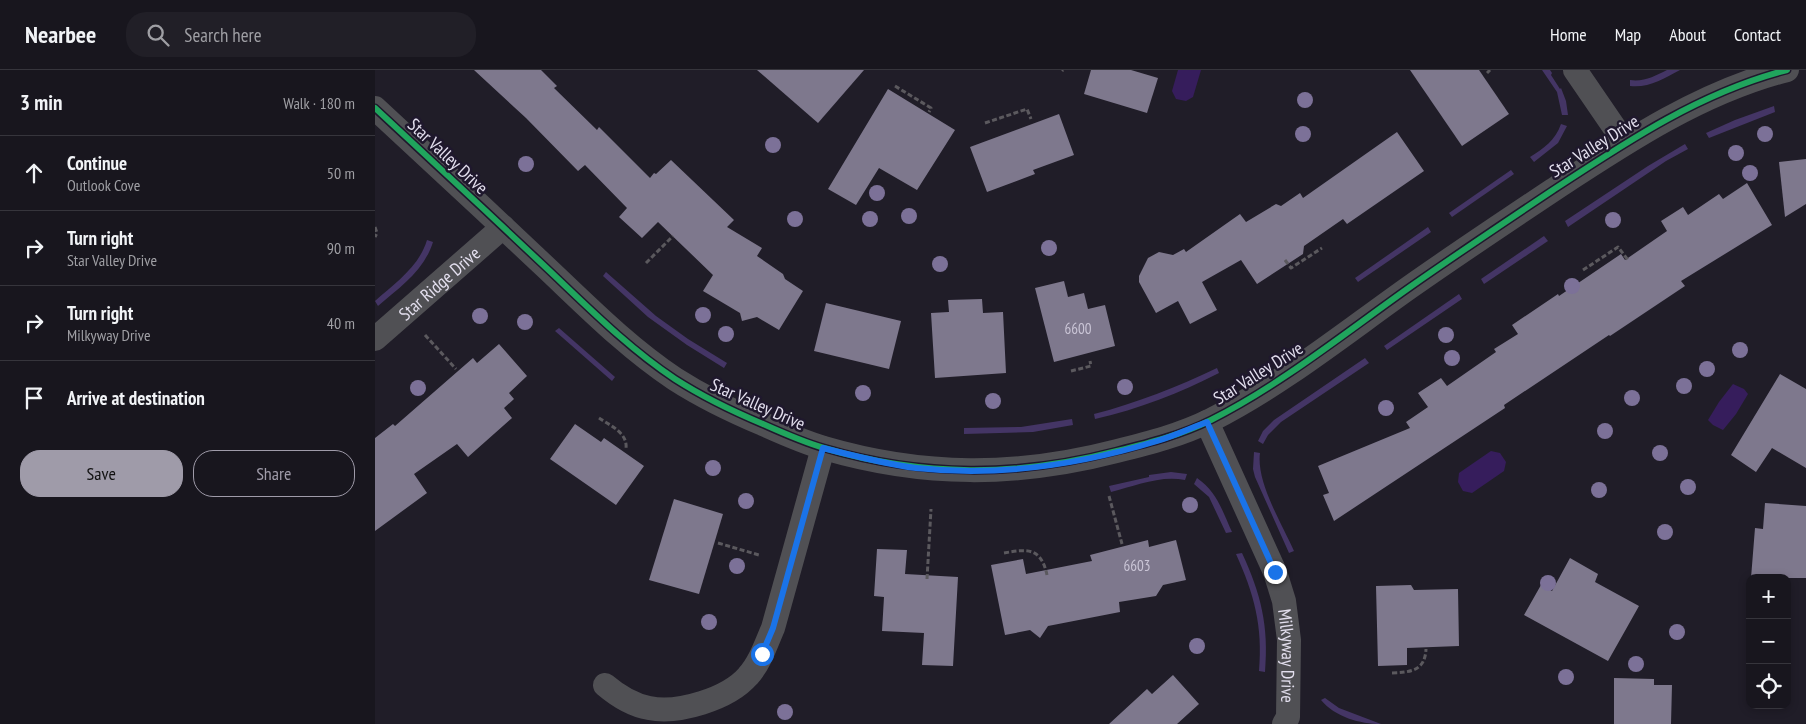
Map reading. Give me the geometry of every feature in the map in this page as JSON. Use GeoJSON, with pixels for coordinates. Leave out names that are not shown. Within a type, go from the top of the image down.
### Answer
{"type":"FeatureCollection","features":[{"type":"Feature","properties":{"kind":"street"},"geometry":{"type":"LineString","coordinates":[[1575,70],[1625,143]]}},
{"type":"Feature","properties":{"kind":"street","name":"Star Valley Drive"},"geometry":{"type":"LineString","coordinates":[[375,108],[614,332],[674,378],[716,404],[823,448],[881,462],[917,468],[975,471],[1035,468],[1091,458],[1158,441],[1207,422],[1249,399],[1290,373],[1460,251],[1625,143],[1681,111],[1754,80],[1787,70]]}},
{"type":"Feature","properties":{"kind":"street","name":"Star Ridge Drive"},"geometry":{"type":"LineString","coordinates":[[375,339],[503,227]]}},
{"type":"Feature","properties":{"kind":"street","name":"Milkyway Drive"},"geometry":{"type":"LineString","coordinates":[[1207,422],[1275,572],[1284,601],[1289,640],[1293,722]]}},
{"type":"Feature","properties":{"kind":"street"},"geometry":{"type":"LineString","coordinates":[[605,685],[617,695],[633,703],[648,708],[665,710],[698,704],[727,693],[748,676],[762,654],[773,628],[823,448]]}},
{"type":"Feature","properties":{"kind":"path"},"geometry":{"type":"LineString","coordinates":[[895,86],[931,108],[929,112]]}},
{"type":"Feature","properties":{"kind":"path"},"geometry":{"type":"LineString","coordinates":[[985,123],[1027,109],[1031,119]]}},
{"type":"Feature","properties":{"kind":"path"},"geometry":{"type":"LineString","coordinates":[[375,226],[377,233],[375,237]]}},
{"type":"Feature","properties":{"kind":"path"},"geometry":{"type":"LineString","coordinates":[[646,263],[673,236]]}},
{"type":"Feature","properties":{"kind":"path"},"geometry":{"type":"LineString","coordinates":[[1583,270],[1617,247],[1628,260]]}},
{"type":"Feature","properties":{"kind":"path"},"geometry":{"type":"LineString","coordinates":[[1285,260],[1291,268],[1322,248]]}},
{"type":"Feature","properties":{"kind":"path"},"geometry":{"type":"LineString","coordinates":[[425,335],[456,369]]}},
{"type":"Feature","properties":{"kind":"path"},"geometry":{"type":"LineString","coordinates":[[1071,371],[1091,366],[1090,361]]}},
{"type":"Feature","properties":{"kind":"path"},"geometry":{"type":"LineString","coordinates":[[599,418],[624,436],[627,449]]}},
{"type":"Feature","properties":{"kind":"path"},"geometry":{"type":"LineString","coordinates":[[1109,496],[1122,544]]}},
{"type":"Feature","properties":{"kind":"path"},"geometry":{"type":"LineString","coordinates":[[927,579],[931,509]]}},
{"type":"Feature","properties":{"kind":"path"},"geometry":{"type":"LineString","coordinates":[[718,542],[759,555]]}},
{"type":"Feature","properties":{"kind":"path"},"geometry":{"type":"LineString","coordinates":[[1004,553],[1027,550],[1034,552],[1045,564],[1047,575]]}},
{"type":"Feature","properties":{"kind":"path"},"geometry":{"type":"LineString","coordinates":[[1392,672],[1417,669],[1423,661],[1426,649]]}},
{"type":"Feature","properties":{"kind":"shaded area"},"geometry":{"type":"Polygon","coordinates":[[[1178,70],[1201,70],[1193,97],[1186,101],[1176,99],[1172,91],[1178,70]]]}},
{"type":"Feature","properties":{"kind":"shaded area"},"geometry":{"type":"Polygon","coordinates":[[[1542,70],[1550,70],[1551,75],[1561,88],[1566,101],[1568,115],[1562,115],[1557,92],[1542,70]]]}},
{"type":"Feature","properties":{"kind":"shaded area"},"geometry":{"type":"Polygon","coordinates":[[[1667,70],[1680,70],[1650,84],[1630,86],[1630,80],[1645,79],[1667,70]]]}},
{"type":"Feature","properties":{"kind":"shaded area"},"geometry":{"type":"Polygon","coordinates":[[[1774,106],[1775,112],[1709,138],[1706,133],[1735,120],[1774,106]]]}},
{"type":"Feature","properties":{"kind":"shaded area"},"geometry":{"type":"Polygon","coordinates":[[[1561,124],[1567,126],[1558,143],[1534,162],[1530,157],[1552,140],[1561,124]]]}},
{"type":"Feature","properties":{"kind":"shaded area"},"geometry":{"type":"Polygon","coordinates":[[[1685,144],[1688,149],[1666,161],[1568,227],[1565,221],[1685,144]]]}},
{"type":"Feature","properties":{"kind":"shaded area"},"geometry":{"type":"Polygon","coordinates":[[[1511,170],[1514,174],[1452,217],[1449,213],[1511,170]]]}},
{"type":"Feature","properties":{"kind":"shaded area"},"geometry":{"type":"Polygon","coordinates":[[[1428,227],[1431,232],[1358,282],[1355,278],[1428,227]]]}},
{"type":"Feature","properties":{"kind":"shaded area"},"geometry":{"type":"Polygon","coordinates":[[[1544,236],[1548,241],[1484,284],[1481,279],[1544,236]]]}},
{"type":"Feature","properties":{"kind":"shaded area"},"geometry":{"type":"Polygon","coordinates":[[[427,240],[433,242],[424,262],[403,285],[378,306],[375,301],[412,266],[423,250],[427,240]]]}},
{"type":"Feature","properties":{"kind":"shaded area"},"geometry":{"type":"Polygon","coordinates":[[[606,272],[656,316],[688,339],[727,363],[724,368],[687,345],[648,317],[603,276],[606,272]]]}},
{"type":"Feature","properties":{"kind":"shaded area"},"geometry":{"type":"Polygon","coordinates":[[[1459,294],[1462,299],[1387,350],[1384,346],[1459,294]]]}},
{"type":"Feature","properties":{"kind":"shaded area"},"geometry":{"type":"Polygon","coordinates":[[[559,328],[615,377],[612,381],[555,331],[559,328]]]}},
{"type":"Feature","properties":{"kind":"shaded area"},"geometry":{"type":"Polygon","coordinates":[[[1365,358],[1369,363],[1281,422],[1268,435],[1263,444],[1258,441],[1263,431],[1274,420],[1365,358]]]}},
{"type":"Feature","properties":{"kind":"shaded area"},"geometry":{"type":"Polygon","coordinates":[[[1217,368],[1219,373],[1174,394],[1095,419],[1094,414],[1157,394],[1217,368]]]}},
{"type":"Feature","properties":{"kind":"shaded area"},"geometry":{"type":"Polygon","coordinates":[[[1733,384],[1744,389],[1748,394],[1736,414],[1723,430],[1708,420],[1733,384]]]}},
{"type":"Feature","properties":{"kind":"shaded area"},"geometry":{"type":"Polygon","coordinates":[[[1072,419],[1073,425],[1033,432],[964,434],[964,428],[1021,427],[1072,419]]]}},
{"type":"Feature","properties":{"kind":"shaded area"},"geometry":{"type":"Polygon","coordinates":[[[1491,451],[1500,453],[1506,462],[1504,471],[1472,493],[1463,491],[1458,482],[1459,473],[1491,451]]]}},
{"type":"Feature","properties":{"kind":"shaded area"},"geometry":{"type":"Polygon","coordinates":[[[1254,452],[1260,453],[1262,477],[1266,490],[1294,551],[1289,553],[1255,477],[1253,469],[1254,452]]]}},
{"type":"Feature","properties":{"kind":"shaded area"},"geometry":{"type":"Polygon","coordinates":[[[1171,472],[1187,474],[1185,480],[1157,480],[1111,492],[1109,486],[1149,477],[1149,475],[1171,472]]]}},
{"type":"Feature","properties":{"kind":"shaded area"},"geometry":{"type":"Polygon","coordinates":[[[1197,478],[1214,495],[1232,532],[1226,533],[1209,497],[1194,484],[1197,478]]]}},
{"type":"Feature","properties":{"kind":"shaded area"},"geometry":{"type":"Polygon","coordinates":[[[1242,553],[1254,582],[1262,611],[1266,640],[1265,672],[1259,671],[1260,639],[1256,611],[1248,583],[1236,554],[1242,553]]]}},
{"type":"Feature","properties":{"kind":"shaded area"},"geometry":{"type":"Polygon","coordinates":[[[1325,698],[1339,708],[1381,724],[1356,721],[1341,715],[1333,711],[1321,700],[1325,698]]]}},
{"type":"Feature","properties":{"kind":"building"},"geometry":{"type":"Polygon","coordinates":[[[474,70],[541,70],[557,86],[554,88],[597,130],[599,127],[650,178],[671,160],[734,220],[727,227],[762,248],[757,256],[803,291],[779,330],[757,317],[742,321],[740,313],[703,291],[713,275],[658,222],[642,238],[619,217],[627,208],[585,165],[578,171],[526,118],[474,70]]]}},
{"type":"Feature","properties":{"kind":"building"},"geometry":{"type":"Polygon","coordinates":[[[757,70],[864,70],[818,123],[757,70]]]}},
{"type":"Feature","properties":{"kind":"building"},"geometry":{"type":"Polygon","coordinates":[[[1091,70],[1131,70],[1158,78],[1147,113],[1084,94],[1091,70]]]}},
{"type":"Feature","properties":{"kind":"building"},"geometry":{"type":"Polygon","coordinates":[[[1410,70],[1479,70],[1509,114],[1462,146],[1410,70]]]}},
{"type":"Feature","properties":{"kind":"building"},"geometry":{"type":"Polygon","coordinates":[[[888,89],[955,130],[917,190],[879,168],[856,205],[828,189],[888,89]]]}},
{"type":"Feature","properties":{"kind":"building"},"geometry":{"type":"Polygon","coordinates":[[[1059,114],[1074,155],[1033,170],[1035,174],[987,192],[970,147],[1059,114]]]}},
{"type":"Feature","properties":{"kind":"building"},"geometry":{"type":"Polygon","coordinates":[[[1397,132],[1424,171],[1347,224],[1343,219],[1304,246],[1303,254],[1257,284],[1241,260],[1202,282],[1217,310],[1190,324],[1178,301],[1156,313],[1139,282],[1139,276],[1148,258],[1159,252],[1173,255],[1184,249],[1186,252],[1240,214],[1246,222],[1276,204],[1281,206],[1300,193],[1303,198],[1397,132]]]}},
{"type":"Feature","properties":{"kind":"building"},"geometry":{"type":"Polygon","coordinates":[[[1806,159],[1806,204],[1785,217],[1779,162],[1806,159]]]}},
{"type":"Feature","properties":{"kind":"building"},"geometry":{"type":"Polygon","coordinates":[[[1747,183],[1772,225],[1681,281],[1685,286],[1504,405],[1505,408],[1334,521],[1323,495],[1329,493],[1318,466],[1410,428],[1406,422],[1428,407],[1418,393],[1441,378],[1447,386],[1496,352],[1494,349],[1518,334],[1512,325],[1621,254],[1625,260],[1667,231],[1661,221],[1683,207],[1688,215],[1719,194],[1723,199],[1747,183]]]}},
{"type":"Feature","properties":{"kind":"building"},"geometry":{"type":"Polygon","coordinates":[[[1064,281],[1068,297],[1084,293],[1088,309],[1105,305],[1115,346],[1054,362],[1035,288],[1064,281]]]}},
{"type":"Feature","properties":{"kind":"building"},"geometry":{"type":"Polygon","coordinates":[[[982,299],[983,313],[1003,312],[1006,373],[935,378],[931,313],[949,312],[948,300],[982,299]]]}},
{"type":"Feature","properties":{"kind":"building"},"geometry":{"type":"Polygon","coordinates":[[[826,303],[901,321],[889,369],[814,351],[826,303]]]}},
{"type":"Feature","properties":{"kind":"building"},"geometry":{"type":"Polygon","coordinates":[[[499,344],[527,376],[509,393],[514,399],[504,408],[512,418],[468,457],[457,444],[414,474],[427,493],[375,531],[375,438],[393,424],[395,426],[473,358],[477,363],[499,344]]]}},
{"type":"Feature","properties":{"kind":"building"},"geometry":{"type":"Polygon","coordinates":[[[1780,374],[1806,389],[1806,468],[1772,448],[1756,472],[1731,455],[1780,374]]]}},
{"type":"Feature","properties":{"kind":"building"},"geometry":{"type":"Polygon","coordinates":[[[575,424],[601,442],[604,438],[644,466],[616,505],[550,459],[575,424]]]}},
{"type":"Feature","properties":{"kind":"building"},"geometry":{"type":"Polygon","coordinates":[[[674,499],[723,514],[699,594],[649,580],[674,499]]]}},
{"type":"Feature","properties":{"kind":"building"},"geometry":{"type":"Polygon","coordinates":[[[1765,503],[1806,506],[1806,578],[1791,578],[1791,574],[1751,574],[1755,528],[1763,529],[1765,503]]]}},
{"type":"Feature","properties":{"kind":"building"},"geometry":{"type":"Polygon","coordinates":[[[1148,540],[1149,547],[1176,540],[1186,580],[1163,585],[1156,596],[1119,602],[1120,612],[1048,626],[1040,638],[1030,630],[1005,635],[991,565],[1023,559],[1026,574],[1092,561],[1090,555],[1148,540]]]}},
{"type":"Feature","properties":{"kind":"building"},"geometry":{"type":"Polygon","coordinates":[[[877,549],[907,550],[905,574],[958,577],[953,666],[922,665],[924,633],[882,631],[884,597],[874,596],[877,549]]]}},
{"type":"Feature","properties":{"kind":"building"},"geometry":{"type":"Polygon","coordinates":[[[1570,558],[1598,574],[1595,582],[1639,606],[1608,661],[1524,615],[1541,585],[1552,591],[1570,558]]]}},
{"type":"Feature","properties":{"kind":"building"},"geometry":{"type":"Polygon","coordinates":[[[1411,585],[1414,590],[1458,589],[1459,646],[1407,648],[1407,665],[1378,666],[1376,586],[1411,585]]]}},
{"type":"Feature","properties":{"kind":"building"},"geometry":{"type":"Polygon","coordinates":[[[1173,675],[1199,704],[1177,724],[1109,724],[1147,689],[1152,694],[1173,675]]]}},
{"type":"Feature","properties":{"kind":"building"},"geometry":{"type":"Polygon","coordinates":[[[1614,678],[1654,679],[1654,685],[1672,685],[1671,724],[1614,724],[1614,678]]]}},
{"type":"Feature","properties":{"kind":"cycle path"},"geometry":{"type":"LineString","coordinates":[[375,108],[604,322],[638,352],[686,386],[740,414],[824,448],[861,458],[897,464],[934,469],[970,470],[1043,466],[1080,460],[1165,438],[1211,420],[1288,374],[1463,250],[1636,137],[1665,120],[1724,91],[1787,70]]}},
{"type":"Feature","properties":{"kind":"route"},"geometry":{"type":"LineString","coordinates":[[762,654],[773,628],[823,448],[881,462],[917,468],[996,471],[1035,468],[1091,458],[1158,441],[1207,422],[1275,572]]}}]}
